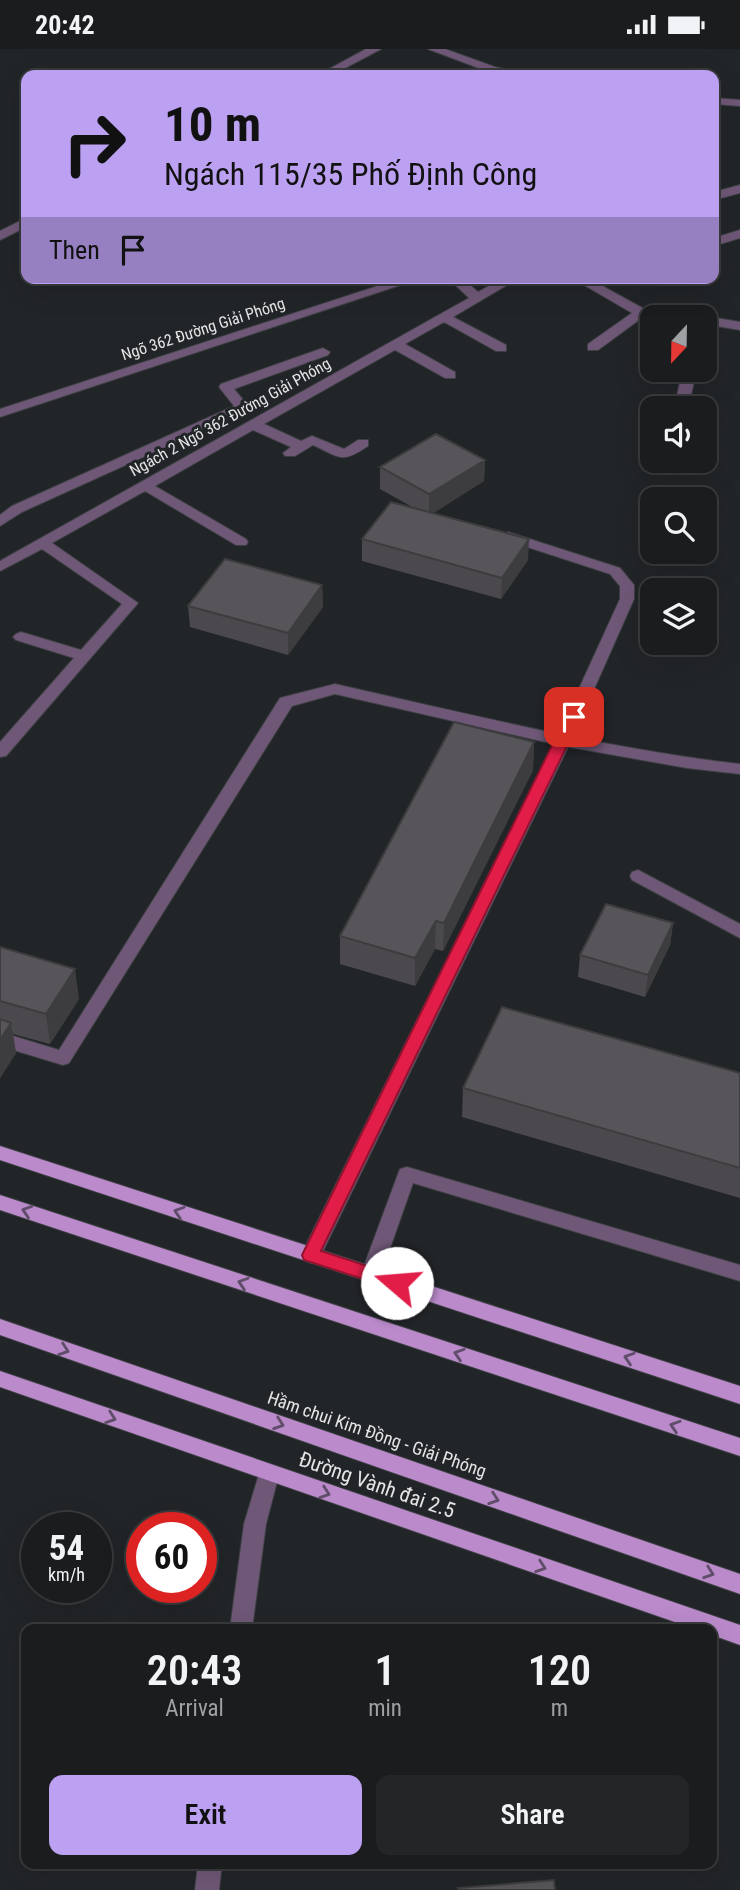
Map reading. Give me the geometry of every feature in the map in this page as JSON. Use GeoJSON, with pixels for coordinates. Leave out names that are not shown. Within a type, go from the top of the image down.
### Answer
{"type":"FeatureCollection","features":[{"type":"Feature","properties":{"kind":"main road"},"geometry":{"type":"LineString","coordinates":[[0,1153],[740,1395]]}},
{"type":"Feature","properties":{"kind":"main road"},"geometry":{"type":"LineString","coordinates":[[0,1202],[740,1447]]}},
{"type":"Feature","properties":{"kind":"main road","name":"Hầm chui Kim Đồng - Giải Phóng"},"geometry":{"type":"LineString","coordinates":[[0,1327],[740,1584]]}},
{"type":"Feature","properties":{"kind":"main road","name":"Đường Vành đai 2.5"},"geometry":{"type":"LineString","coordinates":[[0,1379],[708,1624]]}},
{"type":"Feature","properties":{"kind":"main road","name":"Đường Vành đai 2.5"},"geometry":{"type":"LineString","coordinates":[[717,1627],[740,1635]]}},
{"type":"Feature","properties":{"kind":"street"},"geometry":{"type":"LineString","coordinates":[[334,70],[375,49]]}},
{"type":"Feature","properties":{"kind":"street"},"geometry":{"type":"LineString","coordinates":[[434,49],[493,70]]}},
{"type":"Feature","properties":{"kind":"street"},"geometry":{"type":"LineString","coordinates":[[720,101],[740,103]]}},
{"type":"Feature","properties":{"kind":"street"},"geometry":{"type":"LineString","coordinates":[[720,101],[740,118]]}},
{"type":"Feature","properties":{"kind":"street"},"geometry":{"type":"LineString","coordinates":[[719,193],[740,189]]}},
{"type":"Feature","properties":{"kind":"street"},"geometry":{"type":"LineString","coordinates":[[719,193],[740,202]]}},
{"type":"Feature","properties":{"kind":"street"},"geometry":{"type":"LineString","coordinates":[[4,234],[21,225]]}},
{"type":"Feature","properties":{"kind":"street"},"geometry":{"type":"LineString","coordinates":[[719,240],[740,233]]}},
{"type":"Feature","properties":{"kind":"street","name":"Ngõ 362 Đường Giải Phóng"},"geometry":{"type":"LineString","coordinates":[[0,413],[398,284]]}},
{"type":"Feature","properties":{"kind":"street"},"geometry":{"type":"LineString","coordinates":[[461,284],[477,298]]}},
{"type":"Feature","properties":{"kind":"street","name":"Ngách 2 Ngõ 362 Đường Giải Phóng"},"geometry":{"type":"LineString","coordinates":[[0,566],[502,284]]}},
{"type":"Feature","properties":{"kind":"street"},"geometry":{"type":"LineString","coordinates":[[589,284],[640,312]]}},
{"type":"Feature","properties":{"kind":"street"},"geometry":{"type":"LineString","coordinates":[[593,347],[640,314]]}},
{"type":"Feature","properties":{"kind":"street"},"geometry":{"type":"LineString","coordinates":[[444,317],[501,348]]}},
{"type":"Feature","properties":{"kind":"street"},"geometry":{"type":"LineString","coordinates":[[718,322],[740,326]]}},
{"type":"Feature","properties":{"kind":"street"},"geometry":{"type":"LineString","coordinates":[[394,344],[450,375]]}},
{"type":"Feature","properties":{"kind":"street"},"geometry":{"type":"LineString","coordinates":[[0,521],[18,509],[242,407],[226,387],[323,352]]}},
{"type":"Feature","properties":{"kind":"street"},"geometry":{"type":"LineString","coordinates":[[254,425],[295,450],[312,440],[345,455],[363,443]]}},
{"type":"Feature","properties":{"kind":"street"},"geometry":{"type":"LineString","coordinates":[[144,485],[241,542]]}},
{"type":"Feature","properties":{"kind":"street"},"geometry":{"type":"LineString","coordinates":[[310,1255],[563,741],[627,599],[627,585],[615,571],[489,531]]}},
{"type":"Feature","properties":{"kind":"street"},"geometry":{"type":"LineString","coordinates":[[0,752],[131,603],[42,543]]}},
{"type":"Feature","properties":{"kind":"street"},"geometry":{"type":"LineString","coordinates":[[20,637],[83,656]]}},
{"type":"Feature","properties":{"kind":"street"},"geometry":{"type":"LineString","coordinates":[[0,1039],[63,1058],[285,702],[335,689],[563,741],[687,763],[740,769]]}},
{"type":"Feature","properties":{"kind":"street"},"geometry":{"type":"LineString","coordinates":[[638,876],[740,932]]}},
{"type":"Feature","properties":{"kind":"street"},"geometry":{"type":"LineString","coordinates":[[371,1274],[407,1174],[740,1273]]}},
{"type":"Feature","properties":{"kind":"street"},"geometry":{"type":"LineString","coordinates":[[242,1624],[255,1524],[269,1474]]}},
{"type":"Feature","properties":{"kind":"street"},"geometry":{"type":"LineString","coordinates":[[206,1890],[209,1869]]}},
{"type":"Feature","properties":{"kind":"building"},"geometry":{"type":"Polygon","coordinates":[[[436,434],[485,460],[429,494],[380,467],[436,434]]]}},
{"type":"Feature","properties":{"kind":"building"},"geometry":{"type":"Polygon","coordinates":[[[391,502],[529,539],[502,578],[362,539],[391,502]]]}},
{"type":"Feature","properties":{"kind":"building"},"geometry":{"type":"Polygon","coordinates":[[[225,559],[322,585],[288,633],[188,606],[225,559]]]}},
{"type":"Feature","properties":{"kind":"building"},"geometry":{"type":"Polygon","coordinates":[[[454,722],[534,742],[444,923],[436,921],[415,958],[340,936],[454,722]]]}},
{"type":"Feature","properties":{"kind":"building"},"geometry":{"type":"Polygon","coordinates":[[[606,904],[673,923],[648,975],[580,955],[606,904]]]}},
{"type":"Feature","properties":{"kind":"building"},"geometry":{"type":"Polygon","coordinates":[[[0,947],[75,969],[46,1014],[0,1001],[0,947]]]}},
{"type":"Feature","properties":{"kind":"building"},"geometry":{"type":"Polygon","coordinates":[[[502,1007],[740,1073],[740,1168],[463,1088],[502,1007]]]}},
{"type":"Feature","properties":{"kind":"building"},"geometry":{"type":"Polygon","coordinates":[[[0,1019],[11,1023],[0,1040],[0,1019]]]}},
{"type":"Feature","properties":{"kind":"building"},"geometry":{"type":"Polygon","coordinates":[[[554,1880],[555,1890],[458,1888],[554,1880]]]}},
{"type":"Feature","properties":{"kind":"route"},"geometry":{"type":"LineString","coordinates":[[397,1283],[310,1255],[574,717]]}}]}
